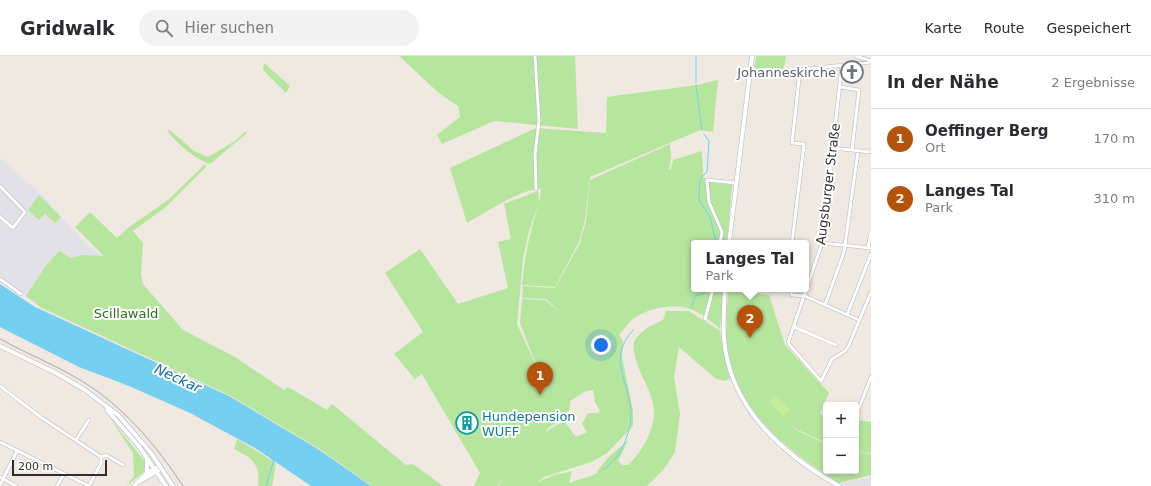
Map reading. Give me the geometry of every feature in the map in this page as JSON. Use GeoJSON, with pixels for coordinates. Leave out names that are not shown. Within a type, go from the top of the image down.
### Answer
{"type":"FeatureCollection","features":[{"type":"Feature","properties":{"kind":"main road"},"geometry":{"type":"LineString","coordinates":[[730,240],[752,56]]}},
{"type":"Feature","properties":{"kind":"main road"},"geometry":{"type":"LineString","coordinates":[[726,292],[724,320],[725,346],[737,390],[758,423],[788,452],[839,486]]}},
{"type":"Feature","properties":{"kind":"main road"},"geometry":{"type":"LineString","coordinates":[[0,346],[56,373],[84,390],[124,421],[173,486]]}},
{"type":"Feature","properties":{"kind":"main road"},"geometry":{"type":"LineString","coordinates":[[105,406],[147,458],[166,486]]}},
{"type":"Feature","properties":{"kind":"main road"},"geometry":{"type":"LineString","coordinates":[[147,458],[147,473]]}},
{"type":"Feature","properties":{"kind":"main road"},"geometry":{"type":"LineString","coordinates":[[134,486],[160,467]]}},
{"type":"Feature","properties":{"kind":"main road"},"geometry":{"type":"LineString","coordinates":[[139,482],[147,473],[156,471]]}},
{"type":"Feature","properties":{"kind":"street"},"geometry":{"type":"LineString","coordinates":[[535,56],[539,121],[535,154],[536,189]]}},
{"type":"Feature","properties":{"kind":"street"},"geometry":{"type":"LineString","coordinates":[[856,56],[871,62]]}},
{"type":"Feature","properties":{"kind":"street"},"geometry":{"type":"LineString","coordinates":[[790,71],[871,62]]}},
{"type":"Feature","properties":{"kind":"street","name":"Augsburger Straße"},"geometry":{"type":"LineString","coordinates":[[809,284],[822,243],[842,66]]}},
{"type":"Feature","properties":{"kind":"street"},"geometry":{"type":"LineString","coordinates":[[792,240],[804,144],[792,143],[800,70]]}},
{"type":"Feature","properties":{"kind":"street"},"geometry":{"type":"LineString","coordinates":[[840,87],[858,90],[852,150]]}},
{"type":"Feature","properties":{"kind":"street"},"geometry":{"type":"LineString","coordinates":[[832,148],[871,152]]}},
{"type":"Feature","properties":{"kind":"street"},"geometry":{"type":"LineString","coordinates":[[825,305],[840,267],[845,247],[858,151]]}},
{"type":"Feature","properties":{"kind":"street"},"geometry":{"type":"LineString","coordinates":[[721,240],[722,232],[709,202],[707,180],[736,183]]}},
{"type":"Feature","properties":{"kind":"street"},"geometry":{"type":"LineString","coordinates":[[0,186],[25,210],[24,214],[13,228],[0,217]]}},
{"type":"Feature","properties":{"kind":"street"},"geometry":{"type":"LineString","coordinates":[[822,243],[845,247],[869,248],[871,232]]}},
{"type":"Feature","properties":{"kind":"street"},"geometry":{"type":"LineString","coordinates":[[847,315],[871,254]]}},
{"type":"Feature","properties":{"kind":"street"},"geometry":{"type":"LineString","coordinates":[[0,279],[21,294]]}},
{"type":"Feature","properties":{"kind":"street"},"geometry":{"type":"LineString","coordinates":[[705,319],[712,292]]}},
{"type":"Feature","properties":{"kind":"street"},"geometry":{"type":"LineString","coordinates":[[791,292],[792,295],[805,296],[859,320],[871,292]]}},
{"type":"Feature","properties":{"kind":"street","name":"Augsburger Straße"},"geometry":{"type":"LineString","coordinates":[[806,292],[789,346],[822,381],[832,359],[845,351],[849,345],[859,320]]}},
{"type":"Feature","properties":{"kind":"street"},"geometry":{"type":"LineString","coordinates":[[794,327],[836,345]]}},
{"type":"Feature","properties":{"kind":"street"},"geometry":{"type":"LineString","coordinates":[[859,408],[871,377]]}},
{"type":"Feature","properties":{"kind":"street"},"geometry":{"type":"LineString","coordinates":[[0,386],[42,418],[101,458]]}},
{"type":"Feature","properties":{"kind":"street"},"geometry":{"type":"LineString","coordinates":[[76,440],[89,420]]}},
{"type":"Feature","properties":{"kind":"street"},"geometry":{"type":"LineString","coordinates":[[0,442],[89,486],[101,462],[101,458]]}},
{"type":"Feature","properties":{"kind":"street"},"geometry":{"type":"LineString","coordinates":[[0,485],[1,478],[17,451]]}},
{"type":"Feature","properties":{"kind":"street"},"geometry":{"type":"LineString","coordinates":[[101,458],[106,455],[123,465]]}},
{"type":"Feature","properties":{"kind":"street"},"geometry":{"type":"LineString","coordinates":[[57,486],[64,474]]}},
{"type":"Feature","properties":{"kind":"street"},"geometry":{"type":"LineString","coordinates":[[1,478],[16,486]]}},
{"type":"Feature","properties":{"kind":"shaded area"},"geometry":{"type":"Polygon","coordinates":[[[0,158],[40,193],[87,245],[102,257],[82,255],[71,258],[59,251],[45,267],[26,296],[0,279],[0,158]]]}},
{"type":"Feature","properties":{"kind":"shaded area"},"geometry":{"type":"Polygon","coordinates":[[[871,477],[871,486],[845,486],[840,484],[871,477]]]}},
{"type":"Feature","properties":{"kind":"green space"},"geometry":{"type":"Polygon","coordinates":[[[399,56],[575,56],[578,129],[494,121],[442,144],[437,135],[460,117],[458,106],[439,93],[399,56]]]}},
{"type":"Feature","properties":{"kind":"green space"},"geometry":{"type":"Polygon","coordinates":[[[756,56],[786,56],[783,73],[753,75],[756,56]]]}},
{"type":"Feature","properties":{"kind":"green space"},"geometry":{"type":"Polygon","coordinates":[[[264,63],[290,86],[286,93],[263,70],[264,63]]]}},
{"type":"Feature","properties":{"kind":"green space"},"geometry":{"type":"Polygon","coordinates":[[[718,80],[713,132],[700,130],[590,177],[585,220],[579,242],[555,287],[522,285],[524,265],[541,189],[524,192],[467,223],[450,168],[536,128],[606,133],[607,97],[697,85],[718,80]]]}},
{"type":"Feature","properties":{"kind":"green space"},"geometry":{"type":"Polygon","coordinates":[[[170,130],[194,151],[208,157],[235,141],[246,131],[247,133],[210,164],[198,158],[176,141],[167,131],[170,130]]]}},
{"type":"Feature","properties":{"kind":"green space"},"geometry":{"type":"Polygon","coordinates":[[[670,144],[671,158],[669,170],[671,169],[673,160],[702,151],[703,177],[708,182],[732,185],[727,240],[691,240],[691,292],[724,292],[720,329],[698,313],[678,306],[650,310],[633,319],[619,335],[623,341],[622,357],[633,411],[633,426],[606,454],[591,462],[544,477],[538,482],[554,475],[572,471],[569,483],[596,474],[607,459],[628,440],[618,461],[622,465],[628,465],[638,454],[650,433],[654,418],[654,411],[653,402],[636,361],[634,342],[646,329],[663,320],[666,311],[689,311],[720,331],[730,379],[724,381],[716,379],[679,347],[674,377],[680,414],[675,452],[664,469],[647,486],[499,486],[504,474],[498,486],[474,486],[480,473],[422,374],[415,379],[394,354],[423,332],[385,273],[420,249],[458,304],[508,288],[498,242],[511,239],[504,204],[538,191],[539,203],[529,231],[523,259],[517,324],[539,372],[520,323],[522,299],[545,300],[562,314],[546,299],[522,298],[523,286],[555,288],[580,243],[586,221],[590,180],[670,144]],[[593,390],[584,392],[570,401],[568,414],[565,418],[545,432],[564,421],[576,437],[587,432],[582,424],[588,413],[598,413],[600,411],[595,402],[593,390]]]}},
{"type":"Feature","properties":{"kind":"green space","name":"Scillawald"},"geometry":{"type":"Polygon","coordinates":[[[205,164],[206,167],[167,206],[133,231],[143,243],[141,274],[143,284],[183,330],[235,357],[284,390],[288,387],[327,410],[332,404],[406,465],[413,464],[443,486],[372,486],[318,448],[229,395],[42,308],[26,296],[45,267],[59,251],[71,258],[82,255],[104,256],[75,227],[90,212],[117,238],[129,227],[168,200],[205,164]]]}},
{"type":"Feature","properties":{"kind":"green space"},"geometry":{"type":"Polygon","coordinates":[[[39,195],[61,217],[55,223],[45,214],[39,220],[28,210],[39,195]]]}},
{"type":"Feature","properties":{"kind":"green space"},"geometry":{"type":"Polygon","coordinates":[[[728,292],[769,295],[785,345],[829,393],[825,402],[823,402],[820,413],[823,416],[823,442],[796,429],[790,424],[796,430],[823,443],[823,473],[800,457],[782,442],[766,426],[752,408],[740,389],[732,367],[726,337],[728,292]]]}},
{"type":"Feature","properties":{"kind":"green space"},"geometry":{"type":"Polygon","coordinates":[[[775,396],[790,410],[783,416],[769,402],[775,396]]]}},
{"type":"Feature","properties":{"kind":"green space"},"geometry":{"type":"Polygon","coordinates":[[[110,418],[146,463],[143,473],[126,486],[134,476],[133,453],[110,418]]]}},
{"type":"Feature","properties":{"kind":"green space"},"geometry":{"type":"Polygon","coordinates":[[[859,420],[871,422],[871,453],[859,452],[859,420]]]}},
{"type":"Feature","properties":{"kind":"green space"},"geometry":{"type":"Polygon","coordinates":[[[237,439],[276,463],[272,486],[258,486],[258,472],[254,463],[246,455],[234,449],[237,439]]]}},
{"type":"Feature","properties":{"kind":"green space"},"geometry":{"type":"Polygon","coordinates":[[[859,452],[871,454],[871,475],[839,483],[825,474],[859,474],[859,452]]]}},
{"type":"Feature","properties":{"kind":"water","name":"Neckar"},"geometry":{"type":"Polygon","coordinates":[[[0,284],[35,307],[229,396],[318,449],[371,486],[311,486],[255,448],[190,413],[129,386],[79,367],[0,327],[0,284]]]}},
{"type":"Feature","properties":{"kind":"waterway"},"geometry":{"type":"LineString","coordinates":[[696,56],[696,83]]}},
{"type":"Feature","properties":{"kind":"waterway"},"geometry":{"type":"LineString","coordinates":[[696,85],[702,130]]}},
{"type":"Feature","properties":{"kind":"waterway"},"geometry":{"type":"LineString","coordinates":[[704,134],[709,141],[707,172],[700,179],[699,200],[710,217],[715,240]]}},
{"type":"Feature","properties":{"kind":"waterway"},"geometry":{"type":"LineString","coordinates":[[691,308],[695,296],[706,292]]}},
{"type":"Feature","properties":{"kind":"waterway"},"geometry":{"type":"LineString","coordinates":[[603,470],[620,452],[630,426],[630,402],[620,361],[621,351],[625,341],[633,330]]}},
{"type":"Feature","properties":{"kind":"waterway"},"geometry":{"type":"LineString","coordinates":[[266,486],[274,460]]}},
{"type":"Feature","properties":{"kind":"tram line"},"geometry":{"type":"LineString","coordinates":[[0,339],[72,375],[97,391],[112,403],[138,428],[162,456],[183,486]]}},
{"type":"Feature","properties":{"kind":"place","name":"Johanneskirche"},"geometry":{"type":"Point","coordinates":[852,72]}},
{"type":"Feature","properties":{"kind":"place","name":"Langes Tal"},"geometry":{"type":"Point","coordinates":[750,338]}},
{"type":"Feature","properties":{"kind":"place","name":"Oeffinger Berg"},"geometry":{"type":"Point","coordinates":[540,395]}},
{"type":"Feature","properties":{"kind":"place","name":"Hundepension WUFF"},"geometry":{"type":"Point","coordinates":[467,423]}}]}
